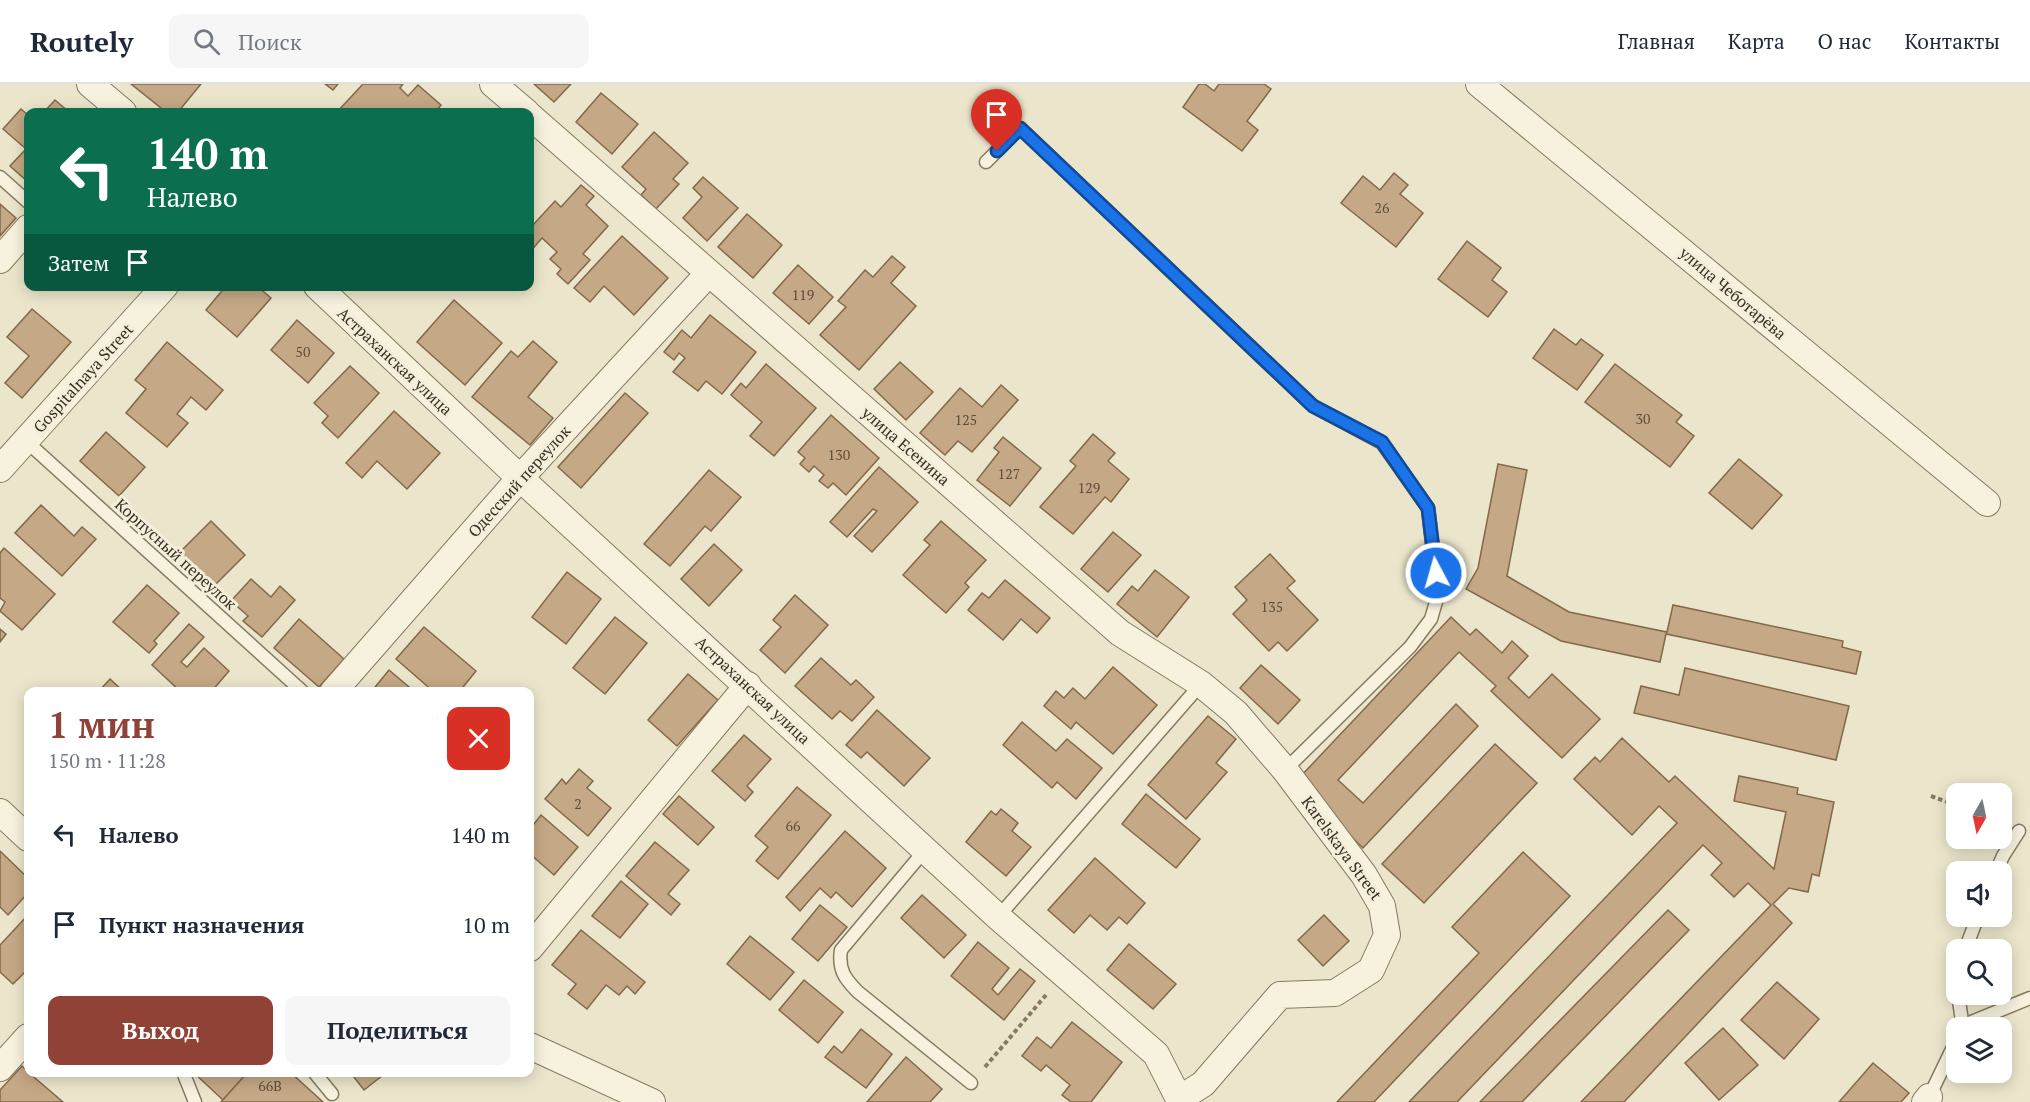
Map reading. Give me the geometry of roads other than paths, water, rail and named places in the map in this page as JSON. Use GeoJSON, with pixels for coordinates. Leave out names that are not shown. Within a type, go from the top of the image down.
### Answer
{"type":"FeatureCollection","features":[{"type":"Feature","properties":{"kind":"street"},"geometry":{"type":"LineString","coordinates":[[90,84],[118,108]]}},
{"type":"Feature","properties":{"kind":"street"},"geometry":{"type":"LineString","coordinates":[[493,84],[521,108]]}},
{"type":"Feature","properties":{"kind":"street","name":"улица Чеботарёва"},"geometry":{"type":"LineString","coordinates":[[1479,84],[1987,503]]}},
{"type":"Feature","properties":{"kind":"street","name":"улица Есенина"},"geometry":{"type":"LineString","coordinates":[[534,120],[1120,633],[1201,684],[1236,713],[1285,770]]}},
{"type":"Feature","properties":{"kind":"street"},"geometry":{"type":"LineString","coordinates":[[0,260],[24,233]]}},
{"type":"Feature","properties":{"kind":"street","name":"Одесский переулок"},"geometry":{"type":"LineString","coordinates":[[337,687],[520,478],[708,274]]}},
{"type":"Feature","properties":{"kind":"street","name":"Gospitalnaya Street"},"geometry":{"type":"LineString","coordinates":[[0,469],[161,291]]}},
{"type":"Feature","properties":{"kind":"street","name":"Астраханская улица"},"geometry":{"type":"LineString","coordinates":[[322,291],[520,478],[998,917],[1156,1054],[1179,1101]]}},
{"type":"Feature","properties":{"kind":"street"},"geometry":{"type":"LineString","coordinates":[[534,943],[748,685]]}},
{"type":"Feature","properties":{"kind":"street","name":"Karelskaya Street"},"geometry":{"type":"LineString","coordinates":[[1179,1101],[1203,1083],[1280,995],[1335,993],[1371,970],[1387,935],[1382,906],[1364,874],[1285,770]]}},
{"type":"Feature","properties":{"kind":"street"},"geometry":{"type":"LineString","coordinates":[[0,812],[24,834]]}},
{"type":"Feature","properties":{"kind":"street"},"geometry":{"type":"LineString","coordinates":[[0,1068],[24,1041]]}},
{"type":"Feature","properties":{"kind":"street"},"geometry":{"type":"LineString","coordinates":[[534,1048],[652,1102]]}},
{"type":"Feature","properties":{"kind":"lane"},"geometry":{"type":"LineString","coordinates":[[986,162],[1020,128],[1313,406],[1382,442],[1428,508],[1438,595],[1431,619],[1410,647],[1285,770]]}},
{"type":"Feature","properties":{"kind":"lane"},"geometry":{"type":"LineString","coordinates":[[0,177],[24,198]]}},
{"type":"Feature","properties":{"kind":"lane","name":"Корпусный переулок"},"geometry":{"type":"LineString","coordinates":[[26,441],[297,687]]}},
{"type":"Feature","properties":{"kind":"lane"},"geometry":{"type":"LineString","coordinates":[[998,917],[1201,684]]}},
{"type":"Feature","properties":{"kind":"lane"},"geometry":{"type":"LineString","coordinates":[[2002,861],[2019,831]]}},
{"type":"Feature","properties":{"kind":"lane"},"geometry":{"type":"LineString","coordinates":[[925,850],[841,950],[839,963],[843,976],[858,992],[971,1083]]}},
{"type":"Feature","properties":{"kind":"lane"},"geometry":{"type":"LineString","coordinates":[[1985,1017],[2030,998]]}},
{"type":"Feature","properties":{"kind":"lane"},"geometry":{"type":"LineString","coordinates":[[1927,1099],[1946,1061]]}},
{"type":"Feature","properties":{"kind":"lane"},"geometry":{"type":"LineString","coordinates":[[185,1077],[195,1102]]}},
{"type":"Feature","properties":{"kind":"lane"},"geometry":{"type":"LineString","coordinates":[[318,1077],[332,1094]]}}]}
